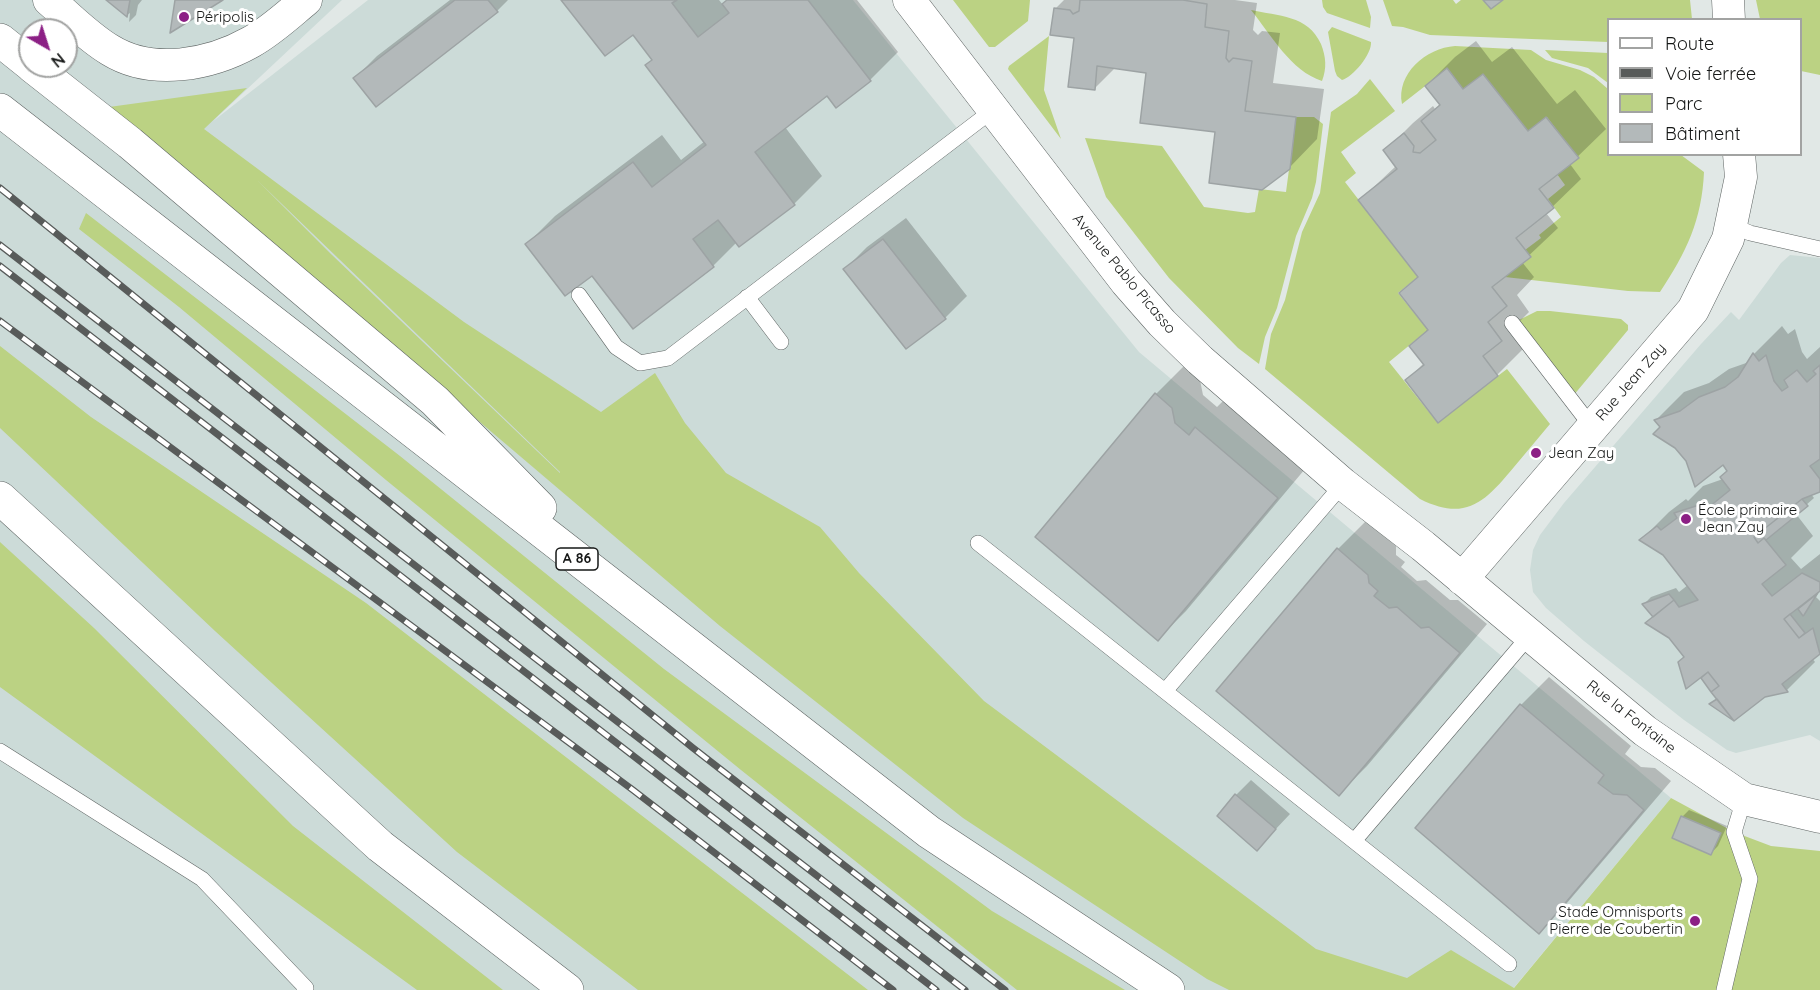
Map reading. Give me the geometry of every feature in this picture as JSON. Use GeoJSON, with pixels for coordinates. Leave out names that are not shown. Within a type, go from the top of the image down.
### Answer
{"type":"FeatureCollection","features":[{"type":"Feature","properties":{"kind":"highway"},"geometry":{"type":"LineString","coordinates":[[0,40],[18,55]]}},
{"type":"Feature","properties":{"kind":"highway"},"geometry":{"type":"LineString","coordinates":[[47,78],[129,143],[435,401],[634,604]]}},
{"type":"Feature","properties":{"kind":"highway","name":"A 86"},"geometry":{"type":"LineString","coordinates":[[0,110],[929,832],[1168,990]]}},
{"type":"Feature","properties":{"kind":"highway"},"geometry":{"type":"LineString","coordinates":[[0,498],[380,846],[567,990]]}},
{"type":"Feature","properties":{"kind":"street"},"geometry":{"type":"LineString","coordinates":[[49,0],[110,50],[142,62],[170,65],[190,63],[232,51],[252,41],[306,0]]}},
{"type":"Feature","properties":{"kind":"street","name":"Avenue Pablo Picasso"},"geometry":{"type":"LineString","coordinates":[[909,0],[1126,282],[1162,323],[1200,360],[1343,484],[1462,579]]}},
{"type":"Feature","properties":{"kind":"street"},"geometry":{"type":"LineString","coordinates":[[1728,0],[1729,18]]}},
{"type":"Feature","properties":{"kind":"street","name":"Rue Jean Zay"},"geometry":{"type":"LineString","coordinates":[[1462,579],[1693,310],[1728,240],[1741,177],[1739,156]]}},
{"type":"Feature","properties":{"kind":"street","name":"Rue la Fontaine"},"geometry":{"type":"LineString","coordinates":[[1462,579],[1645,731],[1744,800],[1820,817]]}},
{"type":"Feature","properties":{"kind":"lane"},"geometry":{"type":"LineString","coordinates":[[579,295],[616,347],[640,363],[668,358],[993,110]]}},
{"type":"Feature","properties":{"kind":"lane"},"geometry":{"type":"LineString","coordinates":[[1731,225],[1750,233],[1820,249]]}},
{"type":"Feature","properties":{"kind":"lane"},"geometry":{"type":"LineString","coordinates":[[747,297],[781,342]]}},
{"type":"Feature","properties":{"kind":"lane"},"geometry":{"type":"LineString","coordinates":[[1512,323],[1592,428]]}},
{"type":"Feature","properties":{"kind":"lane"},"geometry":{"type":"LineString","coordinates":[[1165,691],[1343,484]]}},
{"type":"Feature","properties":{"kind":"lane"},"geometry":{"type":"LineString","coordinates":[[978,543],[1509,964]]}},
{"type":"Feature","properties":{"kind":"lane"},"geometry":{"type":"LineString","coordinates":[[1354,841],[1530,635]]}},
{"type":"Feature","properties":{"kind":"lane"},"geometry":{"type":"LineString","coordinates":[[0,751],[202,879],[306,989]]}},
{"type":"Feature","properties":{"kind":"lane"},"geometry":{"type":"LineString","coordinates":[[1724,990],[1750,879],[1734,832],[1744,800]]}},
{"type":"Feature","properties":{"kind":"shaded area"},"geometry":{"type":"Polygon","coordinates":[[[0,0],[342,0],[212,122],[368,0],[853,0],[1139,352],[1671,798],[1512,990],[0,990],[0,0]]]}},
{"type":"Feature","properties":{"kind":"shaded area","name":"École primaire Jean Zay"},"geometry":{"type":"Polygon","coordinates":[[[1790,255],[1820,258],[1820,741],[1810,735],[1736,753],[1727,750],[1684,720],[1546,608],[1533,592],[1530,570],[1533,550],[1540,535],[1564,503],[1731,312],[1739,320],[1781,263],[1790,255]]]}},
{"type":"Feature","properties":{"kind":"green space"},"geometry":{"type":"Polygon","coordinates":[[[953,0],[1030,0],[1028,21],[995,47],[989,47],[953,0]]]}},
{"type":"Feature","properties":{"kind":"green space"},"geometry":{"type":"Polygon","coordinates":[[[1322,0],[1366,0],[1371,17],[1370,28],[1327,13],[1322,0]]]}},
{"type":"Feature","properties":{"kind":"green space"},"geometry":{"type":"Polygon","coordinates":[[[1383,0],[1453,0],[1456,4],[1461,0],[1483,0],[1491,9],[1503,0],[1690,0],[1692,18],[1607,18],[1607,42],[1430,35],[1392,26],[1383,0]]]}},
{"type":"Feature","properties":{"kind":"green space"},"geometry":{"type":"Polygon","coordinates":[[[1756,0],[1820,0],[1820,75],[1802,71],[1802,18],[1760,18],[1756,0]]]}},
{"type":"Feature","properties":{"kind":"green space"},"geometry":{"type":"Polygon","coordinates":[[[1251,10],[1291,18],[1308,27],[1315,34],[1324,53],[1325,67],[1322,81],[1291,61],[1251,10]]]}},
{"type":"Feature","properties":{"kind":"green space"},"geometry":{"type":"Polygon","coordinates":[[[1332,27],[1371,42],[1368,53],[1361,64],[1342,80],[1335,71],[1328,32],[1332,27]]]}},
{"type":"Feature","properties":{"kind":"green space"},"geometry":{"type":"Polygon","coordinates":[[[1049,36],[1044,90],[1061,139],[1008,69],[1049,36]]]}},
{"type":"Feature","properties":{"kind":"green space"},"geometry":{"type":"Polygon","coordinates":[[[1455,46],[1531,50],[1546,60],[1580,70],[1594,77],[1607,88],[1607,156],[1682,156],[1704,172],[1700,206],[1691,235],[1678,264],[1660,292],[1628,291],[1505,277],[1530,257],[1525,250],[1541,238],[1539,235],[1561,217],[1548,199],[1565,185],[1557,174],[1578,158],[1547,117],[1528,131],[1463,89],[1447,69],[1402,104],[1401,93],[1408,73],[1424,57],[1455,46]]]}},
{"type":"Feature","properties":{"kind":"green space"},"geometry":{"type":"Polygon","coordinates":[[[1545,50],[1607,53],[1607,82],[1588,68],[1552,58],[1545,50]]]}},
{"type":"Feature","properties":{"kind":"green space"},"geometry":{"type":"Polygon","coordinates":[[[1370,79],[1395,111],[1341,152],[1356,173],[1345,182],[1418,277],[1398,293],[1428,330],[1389,362],[1437,422],[1507,369],[1550,424],[1494,490],[1484,499],[1462,508],[1450,509],[1436,506],[1420,499],[1265,369],[1271,334],[1285,300],[1302,232],[1320,193],[1331,112],[1357,94],[1370,79]]]}},
{"type":"Feature","properties":{"kind":"green space"},"geometry":{"type":"Polygon","coordinates":[[[247,88],[204,129],[464,322],[601,412],[655,373],[685,423],[726,473],[820,527],[859,573],[984,701],[1316,949],[1407,978],[1451,950],[1514,988],[1671,798],[1734,832],[1771,846],[1820,851],[1820,990],[1229,990],[1207,979],[963,818],[720,626],[109,107],[247,88]],[[257,180],[331,254],[560,472],[257,180]]]}},
{"type":"Feature","properties":{"kind":"green space"},"geometry":{"type":"Polygon","coordinates":[[[1296,117],[1314,117],[1323,124],[1316,182],[1312,198],[1296,236],[1259,364],[1238,348],[1169,278],[1106,197],[1085,138],[1162,146],[1204,207],[1248,213],[1255,212],[1259,189],[1286,192],[1296,117]]]}},
{"type":"Feature","properties":{"kind":"green space"},"geometry":{"type":"Polygon","coordinates":[[[86,213],[400,456],[664,669],[992,911],[1125,990],[1017,990],[741,770],[386,480],[179,307],[79,229],[86,213]]]}},
{"type":"Feature","properties":{"kind":"green space"},"geometry":{"type":"Polygon","coordinates":[[[1537,311],[1621,319],[1628,325],[1628,330],[1573,396],[1517,321],[1537,311]]]}},
{"type":"Feature","properties":{"kind":"green space"},"geometry":{"type":"Polygon","coordinates":[[[0,346],[91,417],[366,603],[868,990],[638,990],[457,852],[215,631],[0,428],[0,346]]]}},
{"type":"Feature","properties":{"kind":"green space"},"geometry":{"type":"Polygon","coordinates":[[[0,542],[94,628],[293,826],[503,990],[417,990],[0,687],[0,542]]]}},
{"type":"Feature","properties":{"kind":"building"},"geometry":{"type":"Polygon","coordinates":[[[106,0],[130,0],[127,17],[106,0]]]}},
{"type":"Feature","properties":{"kind":"building","name":"Péripolis"},"geometry":{"type":"Polygon","coordinates":[[[175,0],[223,0],[170,33],[175,0]]]}},
{"type":"Feature","properties":{"kind":"building"},"geometry":{"type":"Polygon","coordinates":[[[455,0],[488,0],[498,12],[376,107],[353,78],[455,0]]]}},
{"type":"Feature","properties":{"kind":"building"},"geometry":{"type":"Polygon","coordinates":[[[561,0],[677,0],[672,3],[698,37],[729,13],[722,4],[727,0],[808,0],[871,81],[836,108],[827,96],[755,152],[795,205],[739,247],[718,220],[693,239],[714,267],[633,329],[592,276],[565,296],[525,244],[633,162],[652,187],[706,145],[645,65],[652,60],[633,35],[605,56],[561,0]]]}},
{"type":"Feature","properties":{"kind":"building"},"geometry":{"type":"Polygon","coordinates":[[[1080,0],[1183,0],[1207,4],[1205,27],[1229,31],[1226,58],[1229,62],[1233,58],[1252,61],[1245,111],[1296,117],[1290,169],[1262,190],[1209,183],[1215,132],[1140,123],[1146,73],[1097,66],[1095,90],[1068,87],[1074,38],[1050,35],[1054,8],[1070,10],[1073,14],[1079,11],[1080,0]]]}},
{"type":"Feature","properties":{"kind":"building"},"geometry":{"type":"Polygon","coordinates":[[[1483,0],[1503,0],[1491,9],[1483,0]]]}},
{"type":"Feature","properties":{"kind":"building"},"geometry":{"type":"Polygon","coordinates":[[[1447,68],[1463,89],[1483,74],[1528,131],[1546,117],[1579,158],[1539,189],[1554,208],[1516,238],[1531,257],[1492,287],[1507,306],[1488,322],[1502,341],[1483,356],[1498,376],[1438,423],[1405,380],[1424,365],[1409,346],[1428,330],[1399,293],[1418,277],[1358,200],[1397,169],[1383,150],[1404,133],[1414,146],[1413,152],[1420,153],[1436,140],[1421,121],[1440,105],[1425,86],[1447,68]]]}},
{"type":"Feature","properties":{"kind":"building"},"geometry":{"type":"Polygon","coordinates":[[[883,239],[946,319],[906,349],[843,269],[883,239]]]}},
{"type":"Feature","properties":{"kind":"building"},"geometry":{"type":"Polygon","coordinates":[[[1753,353],[1759,361],[1766,355],[1774,381],[1782,391],[1788,387],[1784,380],[1797,370],[1807,382],[1816,374],[1813,371],[1820,365],[1820,459],[1810,466],[1820,479],[1820,492],[1802,499],[1754,537],[1758,543],[1764,538],[1786,565],[1762,584],[1772,596],[1802,573],[1820,582],[1820,591],[1784,619],[1799,638],[1813,628],[1820,654],[1782,684],[1788,692],[1765,697],[1734,721],[1711,692],[1719,686],[1708,672],[1686,689],[1678,662],[1684,657],[1669,638],[1645,623],[1674,600],[1679,607],[1698,600],[1663,555],[1639,540],[1657,526],[1661,530],[1677,518],[1674,513],[1699,505],[1704,511],[1730,490],[1720,477],[1727,471],[1723,465],[1695,487],[1686,461],[1675,448],[1653,434],[1660,427],[1654,420],[1680,411],[1699,397],[1725,387],[1738,377],[1753,353]]]}},
{"type":"Feature","properties":{"kind":"building"},"geometry":{"type":"Polygon","coordinates":[[[1155,393],[1172,408],[1175,423],[1189,435],[1195,427],[1278,498],[1158,641],[1035,537],[1155,393]]]}},
{"type":"Feature","properties":{"kind":"building"},"geometry":{"type":"Polygon","coordinates":[[[1802,499],[1808,506],[1766,540],[1764,538],[1758,543],[1754,537],[1802,499]]]}},
{"type":"Feature","properties":{"kind":"building"},"geometry":{"type":"Polygon","coordinates":[[[1337,548],[1368,575],[1369,583],[1378,591],[1374,596],[1389,608],[1397,607],[1421,628],[1429,627],[1460,653],[1339,796],[1216,691],[1337,548]]]}},
{"type":"Feature","properties":{"kind":"building"},"geometry":{"type":"Polygon","coordinates":[[[1669,594],[1674,600],[1653,617],[1642,604],[1669,594]]]}},
{"type":"Feature","properties":{"kind":"building"},"geometry":{"type":"Polygon","coordinates":[[[1817,594],[1804,615],[1803,616],[1798,609],[1817,594]]]}},
{"type":"Feature","properties":{"kind":"building"},"geometry":{"type":"Polygon","coordinates":[[[1790,614],[1805,633],[1799,638],[1784,619],[1790,614]]]}},
{"type":"Feature","properties":{"kind":"building"},"geometry":{"type":"Polygon","coordinates":[[[1708,672],[1719,686],[1711,692],[1701,678],[1708,672]]]}},
{"type":"Feature","properties":{"kind":"building"},"geometry":{"type":"Polygon","coordinates":[[[1717,699],[1734,721],[1709,704],[1717,699]]]}},
{"type":"Feature","properties":{"kind":"building"},"geometry":{"type":"Polygon","coordinates":[[[1520,704],[1604,775],[1598,783],[1613,794],[1627,795],[1644,810],[1539,934],[1415,828],[1520,704]]]}},
{"type":"Feature","properties":{"kind":"building"},"geometry":{"type":"Polygon","coordinates":[[[1235,794],[1276,829],[1257,851],[1217,816],[1235,794]]]}},
{"type":"Feature","properties":{"kind":"building"},"geometry":{"type":"Polygon","coordinates":[[[1681,816],[1721,833],[1711,855],[1672,838],[1681,816]]]}},
{"type":"Feature","properties":{"kind":"railway"},"geometry":{"type":"LineString","coordinates":[[0,188],[693,748],[1005,990]]}},
{"type":"Feature","properties":{"kind":"railway"},"geometry":{"type":"LineString","coordinates":[[0,245],[965,990]]}},
{"type":"Feature","properties":{"kind":"railway"},"geometry":{"type":"LineString","coordinates":[[0,266],[936,990]]}},
{"type":"Feature","properties":{"kind":"railway"},"geometry":{"type":"LineString","coordinates":[[0,321],[633,790],[893,990]]}},
{"type":"Feature","properties":{"kind":"place","name":"Péripolis"},"geometry":{"type":"Point","coordinates":[184,17]}},
{"type":"Feature","properties":{"kind":"place","name":"Jean Zay"},"geometry":{"type":"Point","coordinates":[1536,453]}},
{"type":"Feature","properties":{"kind":"place","name":"École primaire Jean Zay"},"geometry":{"type":"Point","coordinates":[1686,519]}},
{"type":"Feature","properties":{"kind":"place","name":"Stade Omnisports Pierre de Coubertin"},"geometry":{"type":"Point","coordinates":[1695,921]}}]}
